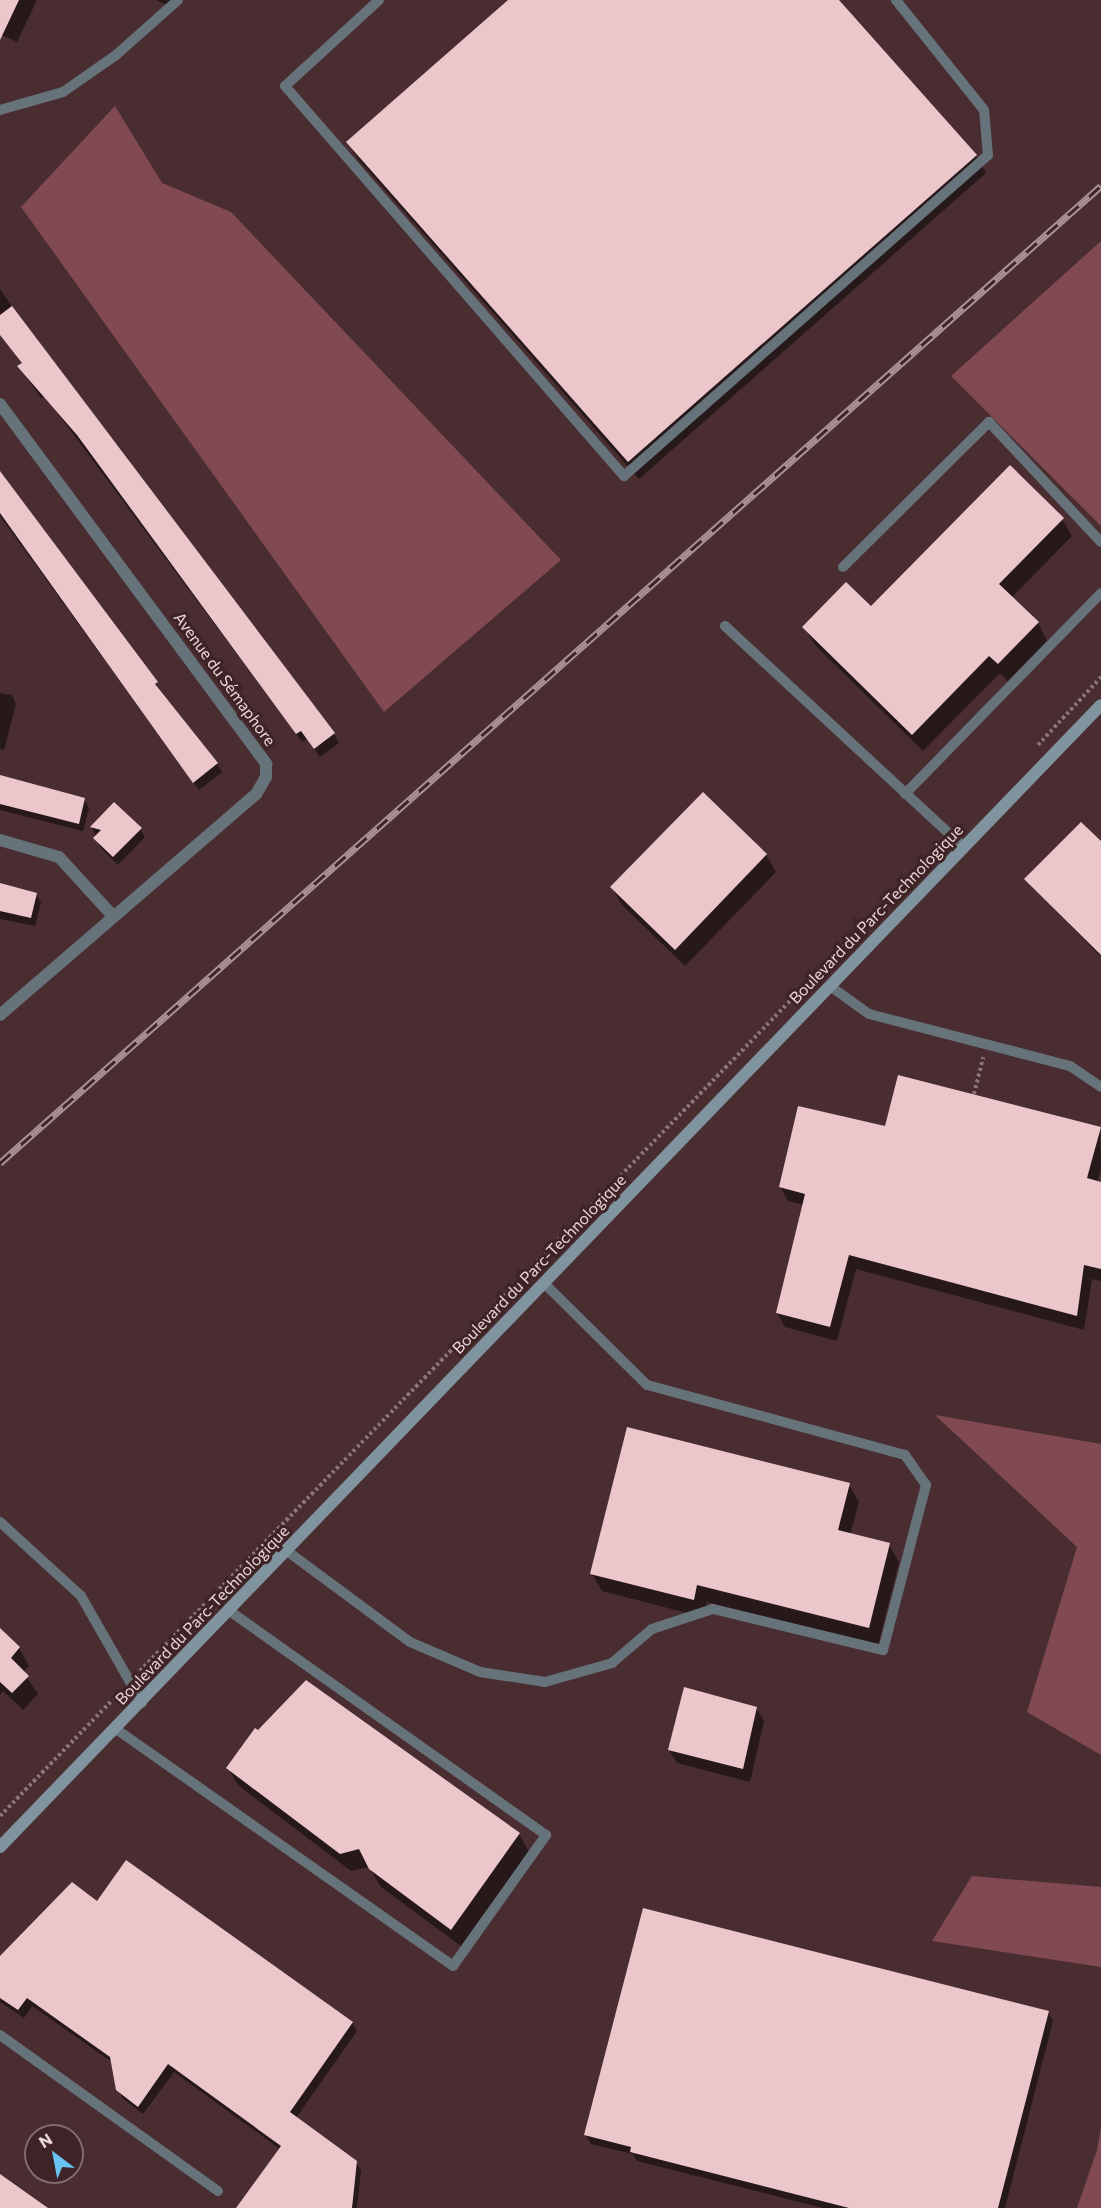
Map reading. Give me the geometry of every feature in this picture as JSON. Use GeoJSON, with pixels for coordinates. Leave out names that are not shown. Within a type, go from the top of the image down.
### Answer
{"type":"FeatureCollection","features":[{"type":"Feature","properties":{"kind":"street","name":"Avenue du Sémaphore"},"geometry":{"type":"LineString","coordinates":[[0,404],[266,764],[266,777],[255,794],[112,915],[0,1015]]}},
{"type":"Feature","properties":{"kind":"street","name":"Boulevard du Parc-Technologique"},"geometry":{"type":"LineString","coordinates":[[0,1847],[142,1703],[543,1283],[1101,705]]}},
{"type":"Feature","properties":{"kind":"street"},"geometry":{"type":"LineString","coordinates":[[0,840],[59,857],[112,915]]}},
{"type":"Feature","properties":{"kind":"lane"},"geometry":{"type":"LineString","coordinates":[[0,110],[63,92],[116,55],[178,0]]}},
{"type":"Feature","properties":{"kind":"lane"},"geometry":{"type":"LineString","coordinates":[[379,0],[285,86],[624,476],[988,155],[984,110],[896,0]]}},
{"type":"Feature","properties":{"kind":"lane"},"geometry":{"type":"LineString","coordinates":[[843,567],[990,422],[1101,542]]}},
{"type":"Feature","properties":{"kind":"lane"},"geometry":{"type":"LineString","coordinates":[[905,794],[1101,593]]}},
{"type":"Feature","properties":{"kind":"lane"},"geometry":{"type":"LineString","coordinates":[[725,626],[964,847]]}},
{"type":"Feature","properties":{"kind":"lane"},"geometry":{"type":"LineString","coordinates":[[830,986],[869,1014],[1070,1066],[1101,1087]]}},
{"type":"Feature","properties":{"kind":"lane"},"geometry":{"type":"LineString","coordinates":[[287,1551],[410,1642],[480,1672],[545,1682],[612,1663],[652,1629],[713,1609],[883,1650],[926,1485],[905,1455],[647,1385],[543,1283]]}},
{"type":"Feature","properties":{"kind":"lane"},"geometry":{"type":"LineString","coordinates":[[0,1522],[81,1596],[142,1703]]}},
{"type":"Feature","properties":{"kind":"lane"},"geometry":{"type":"LineString","coordinates":[[116,1729],[453,1966],[546,1835],[230,1611]]}},
{"type":"Feature","properties":{"kind":"lane"},"geometry":{"type":"LineString","coordinates":[[0,2035],[218,2191]]}},
{"type":"Feature","properties":{"kind":"path"},"geometry":{"type":"LineString","coordinates":[[1030,753],[1101,677]]}},
{"type":"Feature","properties":{"kind":"path"},"geometry":{"type":"LineString","coordinates":[[0,1816],[926,861]]}},
{"type":"Feature","properties":{"kind":"path"},"geometry":{"type":"LineString","coordinates":[[974,1094],[982,1062]]}},
{"type":"Feature","properties":{"kind":"shaded area"},"geometry":{"type":"Polygon","coordinates":[[[115,106],[162,183],[231,212],[561,560],[384,712],[21,207],[115,106]]]}},
{"type":"Feature","properties":{"kind":"shaded area"},"geometry":{"type":"Polygon","coordinates":[[[1101,241],[1101,526],[951,376],[1101,241]]]}},
{"type":"Feature","properties":{"kind":"shaded area"},"geometry":{"type":"Polygon","coordinates":[[[935,1415],[1101,1444],[1101,1755],[1027,1712],[1077,1547],[935,1415]]]}},
{"type":"Feature","properties":{"kind":"shaded area"},"geometry":{"type":"Polygon","coordinates":[[[972,1876],[1101,1887],[1101,1967],[932,1941],[972,1876]]]}},
{"type":"Feature","properties":{"kind":"shaded area"},"geometry":{"type":"Polygon","coordinates":[[[1101,2127],[1101,2208],[1077,2208],[1097,2150],[1101,2127]]]}},
{"type":"Feature","properties":{"kind":"building"},"geometry":{"type":"Polygon","coordinates":[[[0,0],[19,0],[0,40],[0,0]]]}},
{"type":"Feature","properties":{"kind":"building"},"geometry":{"type":"Polygon","coordinates":[[[508,0],[839,0],[977,155],[628,462],[346,142],[508,0]]]}},
{"type":"Feature","properties":{"kind":"building"},"geometry":{"type":"Polygon","coordinates":[[[12,306],[335,733],[314,749],[301,731],[296,734],[77,435],[17,366],[22,363],[0,335],[0,315],[12,306]]]}},
{"type":"Feature","properties":{"kind":"building"},"geometry":{"type":"Polygon","coordinates":[[[1010,465],[1064,518],[999,584],[1039,622],[998,664],[989,656],[912,735],[802,627],[846,582],[871,606],[1010,465]]]}},
{"type":"Feature","properties":{"kind":"building"},"geometry":{"type":"Polygon","coordinates":[[[0,471],[158,682],[155,684],[218,763],[193,783],[0,513],[0,471]]]}},
{"type":"Feature","properties":{"kind":"building"},"geometry":{"type":"Polygon","coordinates":[[[0,775],[85,798],[79,824],[0,804],[0,775]]]}},
{"type":"Feature","properties":{"kind":"building"},"geometry":{"type":"Polygon","coordinates":[[[703,792],[767,854],[675,950],[610,887],[703,792]]]}},
{"type":"Feature","properties":{"kind":"building"},"geometry":{"type":"Polygon","coordinates":[[[114,802],[142,828],[113,857],[93,838],[101,830],[90,827],[114,802]]]}},
{"type":"Feature","properties":{"kind":"building"},"geometry":{"type":"Polygon","coordinates":[[[1081,822],[1101,841],[1101,955],[1024,879],[1081,822]]]}},
{"type":"Feature","properties":{"kind":"building"},"geometry":{"type":"Polygon","coordinates":[[[0,883],[37,893],[31,918],[0,911],[0,883]]]}},
{"type":"Feature","properties":{"kind":"building"},"geometry":{"type":"Polygon","coordinates":[[[898,1075],[1101,1127],[1087,1178],[1101,1182],[1101,1269],[1084,1265],[1077,1316],[849,1255],[830,1327],[776,1313],[805,1194],[779,1187],[798,1106],[885,1126],[898,1075]]]}},
{"type":"Feature","properties":{"kind":"building"},"geometry":{"type":"Polygon","coordinates":[[[627,1427],[850,1483],[838,1530],[890,1543],[869,1628],[697,1585],[694,1600],[590,1574],[627,1427]]]}},
{"type":"Feature","properties":{"kind":"building"},"geometry":{"type":"Polygon","coordinates":[[[0,1628],[20,1647],[11,1658],[29,1676],[12,1693],[0,1682],[0,1628]]]}},
{"type":"Feature","properties":{"kind":"building"},"geometry":{"type":"Polygon","coordinates":[[[306,1680],[520,1833],[451,1930],[369,1869],[359,1849],[340,1854],[226,1768],[255,1728],[258,1730],[306,1680]]]}},
{"type":"Feature","properties":{"kind":"building"},"geometry":{"type":"Polygon","coordinates":[[[684,1687],[757,1707],[743,1769],[668,1750],[684,1687]]]}},
{"type":"Feature","properties":{"kind":"building"},"geometry":{"type":"Polygon","coordinates":[[[126,1860],[353,2022],[290,2112],[357,2161],[352,2208],[236,2208],[281,2146],[168,2064],[138,2107],[116,2090],[110,2057],[27,1998],[18,2010],[0,1998],[0,1956],[72,1882],[97,1901],[126,1860]]]}},
{"type":"Feature","properties":{"kind":"building"},"geometry":{"type":"Polygon","coordinates":[[[643,1908],[1049,2011],[998,2208],[849,2208],[630,2152],[631,2147],[584,2135],[643,1908]]]}},
{"type":"Feature","properties":{"kind":"building"},"geometry":{"type":"Polygon","coordinates":[[[0,2174],[48,2208],[0,2208],[0,2174]]]}},
{"type":"Feature","properties":{"kind":"railway"},"geometry":{"type":"LineString","coordinates":[[0,1163],[1101,186]]}}]}
